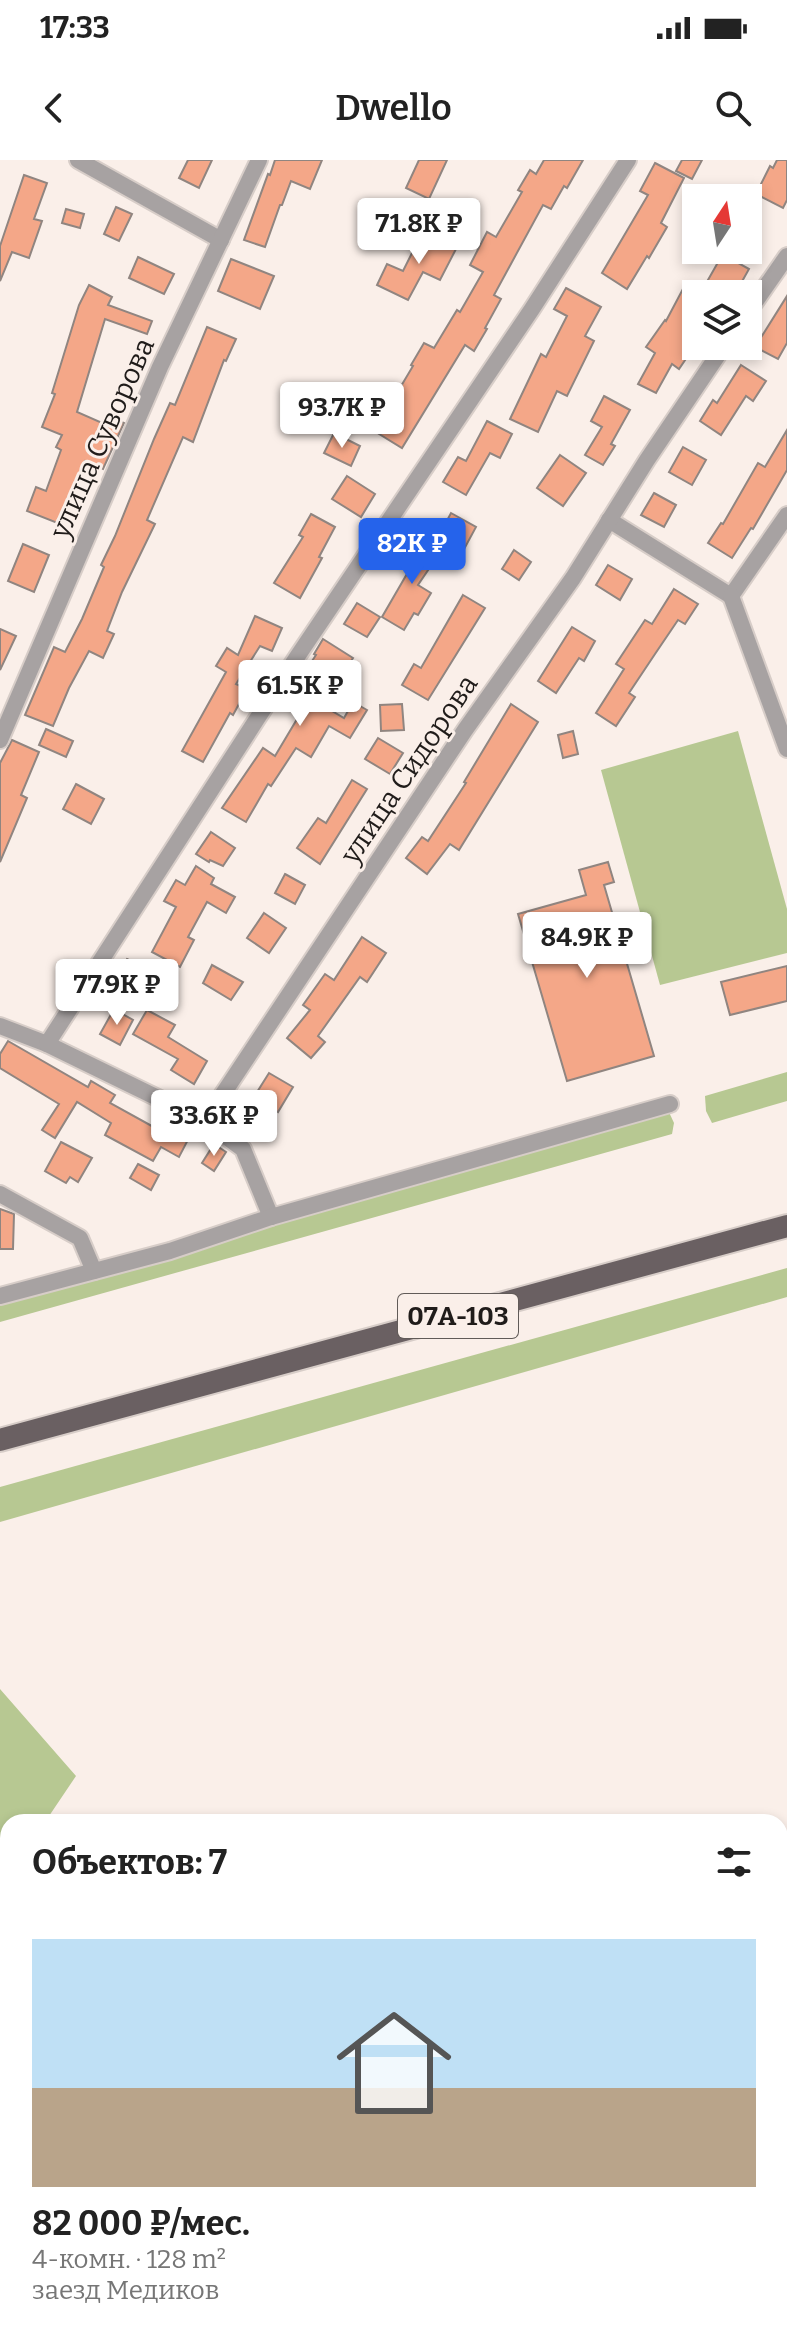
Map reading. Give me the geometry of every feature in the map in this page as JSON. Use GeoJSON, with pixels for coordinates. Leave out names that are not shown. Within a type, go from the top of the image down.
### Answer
{"type":"FeatureCollection","features":[{"type":"Feature","properties":{"kind":"main road","name":"07А-103"},"geometry":{"type":"LineString","coordinates":[[0,1440],[787,1226]]}},
{"type":"Feature","properties":{"kind":"street"},"geometry":{"type":"LineString","coordinates":[[78,160],[221,240]]}},
{"type":"Feature","properties":{"kind":"street","name":"улица Суворова"},"geometry":{"type":"LineString","coordinates":[[0,740],[160,367],[259,160]]}},
{"type":"Feature","properties":{"kind":"street"},"geometry":{"type":"LineString","coordinates":[[47,1044],[297,657],[532,309],[628,160]]}},
{"type":"Feature","properties":{"kind":"street"},"geometry":{"type":"LineString","coordinates":[[762,292],[787,256]]}},
{"type":"Feature","properties":{"kind":"street","name":"улица Сидорова"},"geometry":{"type":"LineString","coordinates":[[205,1121],[465,730],[573,578],[715,360]]}},
{"type":"Feature","properties":{"kind":"street"},"geometry":{"type":"LineString","coordinates":[[731,596],[787,515]]}},
{"type":"Feature","properties":{"kind":"street"},"geometry":{"type":"LineString","coordinates":[[609,520],[731,596],[787,749]]}},
{"type":"Feature","properties":{"kind":"street"},"geometry":{"type":"LineString","coordinates":[[0,1026],[47,1044],[205,1121],[243,1149],[271,1217]]}},
{"type":"Feature","properties":{"kind":"street"},"geometry":{"type":"LineString","coordinates":[[0,1296],[170,1251],[271,1217],[670,1104]]}},
{"type":"Feature","properties":{"kind":"street"},"geometry":{"type":"LineString","coordinates":[[0,1194],[80,1238],[94,1271]]}},
{"type":"Feature","properties":{"kind":"green space"},"geometry":{"type":"Polygon","coordinates":[[[738,731],[787,909],[787,953],[660,985],[601,770],[738,731]]]}},
{"type":"Feature","properties":{"kind":"green space"},"geometry":{"type":"Polygon","coordinates":[[[787,1072],[787,1101],[712,1123],[706,1111],[705,1096],[787,1072]]]}},
{"type":"Feature","properties":{"kind":"green space"},"geometry":{"type":"Polygon","coordinates":[[[668,1110],[674,1123],[672,1134],[0,1322],[0,1300],[668,1110]]]}},
{"type":"Feature","properties":{"kind":"green space"},"geometry":{"type":"Polygon","coordinates":[[[787,1268],[787,1297],[0,1522],[0,1487],[787,1268]]]}},
{"type":"Feature","properties":{"kind":"green space"},"geometry":{"type":"Polygon","coordinates":[[[0,1689],[76,1776],[50,1814],[0,1814],[0,1689]]]}},
{"type":"Feature","properties":{"kind":"building"},"geometry":{"type":"Polygon","coordinates":[[[188,160],[212,160],[199,188],[179,178],[188,160]]]}},
{"type":"Feature","properties":{"kind":"building"},"geometry":{"type":"Polygon","coordinates":[[[275,160],[322,160],[310,189],[291,181],[265,247],[244,240],[275,160]]]}},
{"type":"Feature","properties":{"kind":"building"},"geometry":{"type":"Polygon","coordinates":[[[419,160],[447,160],[429,199],[406,188],[419,160]]]}},
{"type":"Feature","properties":{"kind":"building"},"geometry":{"type":"Polygon","coordinates":[[[544,160],[583,160],[551,209],[543,205],[494,295],[501,299],[487,329],[474,351],[465,345],[402,448],[371,429],[385,406],[388,408],[424,343],[434,348],[457,310],[460,312],[483,272],[470,265],[487,232],[496,237],[522,192],[518,190],[530,170],[536,174],[544,160]]]}},
{"type":"Feature","properties":{"kind":"building"},"geometry":{"type":"Polygon","coordinates":[[[682,160],[702,160],[692,179],[676,171],[682,160]]]}},
{"type":"Feature","properties":{"kind":"building"},"geometry":{"type":"Polygon","coordinates":[[[777,160],[787,160],[787,200],[783,208],[762,197],[761,184],[770,166],[773,168],[777,160]]]}},
{"type":"Feature","properties":{"kind":"building"},"geometry":{"type":"Polygon","coordinates":[[[655,163],[684,178],[661,223],[667,227],[627,289],[602,273],[648,195],[640,191],[655,163]]]}},
{"type":"Feature","properties":{"kind":"building"},"geometry":{"type":"Polygon","coordinates":[[[24,175],[47,183],[34,219],[42,221],[29,258],[12,252],[0,281],[0,246],[24,175]]]}},
{"type":"Feature","properties":{"kind":"building"},"geometry":{"type":"Polygon","coordinates":[[[116,207],[132,214],[119,241],[104,234],[116,207]]]}},
{"type":"Feature","properties":{"kind":"building"},"geometry":{"type":"Polygon","coordinates":[[[66,209],[84,214],[80,228],[62,223],[66,209]]]}},
{"type":"Feature","properties":{"kind":"building"},"geometry":{"type":"Polygon","coordinates":[[[423,231],[457,247],[440,280],[423,272],[408,300],[377,285],[387,264],[403,271],[423,231]]]}},
{"type":"Feature","properties":{"kind":"building"},"geometry":{"type":"Polygon","coordinates":[[[138,257],[174,274],[164,294],[129,278],[138,257]]]}},
{"type":"Feature","properties":{"kind":"building"},"geometry":{"type":"Polygon","coordinates":[[[231,259],[274,276],[260,309],[218,291],[231,259]]]}},
{"type":"Feature","properties":{"kind":"building"},"geometry":{"type":"Polygon","coordinates":[[[717,264],[740,264],[749,269],[743,280],[708,280],[717,264]]]}},
{"type":"Feature","properties":{"kind":"building"},"geometry":{"type":"Polygon","coordinates":[[[89,285],[112,297],[108,305],[152,321],[147,334],[105,319],[77,412],[102,423],[106,415],[124,423],[103,469],[85,461],[60,524],[27,511],[36,487],[46,491],[61,450],[56,447],[62,435],[42,427],[55,394],[52,393],[79,305],[89,285]]]}},
{"type":"Feature","properties":{"kind":"building"},"geometry":{"type":"Polygon","coordinates":[[[566,288],[601,307],[585,336],[594,341],[567,396],[557,391],[538,432],[510,419],[541,354],[546,357],[567,316],[554,309],[566,288]]]}},
{"type":"Feature","properties":{"kind":"building"},"geometry":{"type":"Polygon","coordinates":[[[682,291],[682,360],[685,360],[679,369],[672,364],[656,393],[638,384],[655,353],[646,347],[666,321],[682,291]]]}},
{"type":"Feature","properties":{"kind":"building"},"geometry":{"type":"Polygon","coordinates":[[[787,296],[787,343],[778,359],[762,351],[762,336],[787,296]]]}},
{"type":"Feature","properties":{"kind":"building"},"geometry":{"type":"Polygon","coordinates":[[[207,327],[236,339],[224,360],[193,442],[183,437],[147,520],[155,524],[122,592],[107,631],[114,634],[103,658],[89,651],[53,726],[25,715],[54,647],[65,652],[82,619],[104,567],[101,565],[154,439],[170,403],[175,405],[207,327]]]}},
{"type":"Feature","properties":{"kind":"building"},"geometry":{"type":"Polygon","coordinates":[[[741,365],[766,381],[753,401],[746,396],[721,435],[700,421],[713,400],[717,403],[741,365]]]}},
{"type":"Feature","properties":{"kind":"building"},"geometry":{"type":"Polygon","coordinates":[[[604,396],[630,410],[603,465],[585,455],[602,427],[591,421],[604,396]]]}},
{"type":"Feature","properties":{"kind":"building"},"geometry":{"type":"Polygon","coordinates":[[[487,421],[512,434],[500,458],[490,453],[466,495],[443,482],[458,457],[466,461],[487,421]]]}},
{"type":"Feature","properties":{"kind":"building"},"geometry":{"type":"Polygon","coordinates":[[[787,430],[787,470],[753,529],[732,558],[708,543],[723,524],[758,463],[765,467],[787,430]]]}},
{"type":"Feature","properties":{"kind":"building"},"geometry":{"type":"Polygon","coordinates":[[[334,433],[360,446],[351,466],[324,453],[334,433]]]}},
{"type":"Feature","properties":{"kind":"building"},"geometry":{"type":"Polygon","coordinates":[[[683,447],[706,460],[692,485],[669,472],[683,447]]]}},
{"type":"Feature","properties":{"kind":"building"},"geometry":{"type":"Polygon","coordinates":[[[560,455],[586,473],[563,506],[537,488],[560,455]]]}},
{"type":"Feature","properties":{"kind":"building"},"geometry":{"type":"Polygon","coordinates":[[[347,476],[375,494],[361,517],[332,499],[347,476]]]}},
{"type":"Feature","properties":{"kind":"building"},"geometry":{"type":"Polygon","coordinates":[[[654,493],[676,505],[664,527],[641,515],[654,493]]]}},
{"type":"Feature","properties":{"kind":"building"},"geometry":{"type":"Polygon","coordinates":[[[451,513],[476,527],[462,553],[437,539],[451,513]]]}},
{"type":"Feature","properties":{"kind":"building"},"geometry":{"type":"Polygon","coordinates":[[[311,514],[335,527],[300,598],[274,583],[303,537],[299,535],[311,514]]]}},
{"type":"Feature","properties":{"kind":"building"},"geometry":{"type":"Polygon","coordinates":[[[419,537],[441,551],[418,585],[431,593],[418,615],[414,613],[404,630],[382,617],[415,560],[407,554],[419,537]]]}},
{"type":"Feature","properties":{"kind":"building"},"geometry":{"type":"Polygon","coordinates":[[[23,544],[49,555],[34,592],[8,581],[23,544]]]}},
{"type":"Feature","properties":{"kind":"building"},"geometry":{"type":"Polygon","coordinates":[[[514,550],[531,562],[519,580],[502,569],[514,550]]]}},
{"type":"Feature","properties":{"kind":"building"},"geometry":{"type":"Polygon","coordinates":[[[608,565],[632,579],[620,600],[596,585],[608,565]]]}},
{"type":"Feature","properties":{"kind":"building"},"geometry":{"type":"Polygon","coordinates":[[[674,589],[698,604],[685,624],[678,620],[655,654],[629,693],[635,697],[616,726],[596,713],[624,669],[616,664],[645,620],[652,624],[674,589]]]}},
{"type":"Feature","properties":{"kind":"building"},"geometry":{"type":"Polygon","coordinates":[[[463,595],[485,608],[428,700],[402,685],[414,664],[421,668],[463,595]]]}},
{"type":"Feature","properties":{"kind":"building"},"geometry":{"type":"Polygon","coordinates":[[[357,603],[380,617],[367,637],[344,624],[357,603]]]}},
{"type":"Feature","properties":{"kind":"building"},"geometry":{"type":"Polygon","coordinates":[[[255,616],[282,628],[272,651],[260,646],[236,684],[247,689],[203,762],[182,751],[226,672],[216,666],[227,648],[238,655],[255,616]]]}},
{"type":"Feature","properties":{"kind":"building"},"geometry":{"type":"Polygon","coordinates":[[[572,627],[595,641],[584,661],[579,658],[556,693],[538,681],[572,627]]]}},
{"type":"Feature","properties":{"kind":"building"},"geometry":{"type":"Polygon","coordinates":[[[0,629],[16,636],[0,670],[0,629]]]}},
{"type":"Feature","properties":{"kind":"building"},"geometry":{"type":"Polygon","coordinates":[[[323,639],[353,658],[322,705],[344,718],[353,702],[367,710],[350,738],[329,726],[311,757],[296,748],[271,786],[268,784],[246,822],[222,808],[263,748],[275,756],[306,704],[291,693],[323,639]]]}},
{"type":"Feature","properties":{"kind":"building"},"geometry":{"type":"Polygon","coordinates":[[[402,704],[404,730],[381,731],[380,705],[402,704]]]}},
{"type":"Feature","properties":{"kind":"building"},"geometry":{"type":"Polygon","coordinates":[[[511,704],[538,722],[459,850],[450,844],[427,874],[406,858],[422,837],[428,841],[466,783],[511,704]]]}},
{"type":"Feature","properties":{"kind":"building"},"geometry":{"type":"Polygon","coordinates":[[[46,729],[73,741],[66,757],[39,745],[46,729]]]}},
{"type":"Feature","properties":{"kind":"building"},"geometry":{"type":"Polygon","coordinates":[[[573,731],[578,754],[563,758],[558,735],[573,731]]]}},
{"type":"Feature","properties":{"kind":"building"},"geometry":{"type":"Polygon","coordinates":[[[378,738],[403,753],[390,774],[365,759],[378,738]]]}},
{"type":"Feature","properties":{"kind":"building"},"geometry":{"type":"Polygon","coordinates":[[[12,740],[39,752],[21,795],[27,798],[0,862],[0,763],[12,740]]]}},
{"type":"Feature","properties":{"kind":"building"},"geometry":{"type":"Polygon","coordinates":[[[352,780],[367,789],[320,864],[297,848],[318,818],[326,823],[352,780]]]}},
{"type":"Feature","properties":{"kind":"building"},"geometry":{"type":"Polygon","coordinates":[[[76,784],[104,799],[91,824],[63,809],[76,784]]]}},
{"type":"Feature","properties":{"kind":"building"},"geometry":{"type":"Polygon","coordinates":[[[211,832],[235,848],[223,866],[196,854],[211,832]]]}},
{"type":"Feature","properties":{"kind":"building"},"geometry":{"type":"Polygon","coordinates":[[[608,862],[614,882],[604,885],[654,1056],[567,1081],[518,914],[586,895],[579,870],[608,862]]]}},
{"type":"Feature","properties":{"kind":"building"},"geometry":{"type":"Polygon","coordinates":[[[196,866],[214,878],[211,884],[235,897],[226,913],[207,902],[188,937],[194,940],[180,967],[152,952],[176,907],[164,901],[176,880],[185,885],[196,866]]]}},
{"type":"Feature","properties":{"kind":"building"},"geometry":{"type":"Polygon","coordinates":[[[285,874],[305,885],[295,904],[275,893],[285,874]]]}},
{"type":"Feature","properties":{"kind":"building"},"geometry":{"type":"Polygon","coordinates":[[[264,913],[286,928],[269,953],[247,938],[264,913]]]}},
{"type":"Feature","properties":{"kind":"building"},"geometry":{"type":"Polygon","coordinates":[[[362,937],[386,953],[367,982],[360,977],[318,1036],[325,1042],[311,1058],[287,1038],[310,1010],[303,1005],[325,974],[334,980],[362,937]]]}},
{"type":"Feature","properties":{"kind":"building"},"geometry":{"type":"Polygon","coordinates":[[[127,959],[140,966],[124,993],[112,986],[127,959]]]}},
{"type":"Feature","properties":{"kind":"building"},"geometry":{"type":"Polygon","coordinates":[[[212,965],[243,982],[231,1000],[203,983],[212,965]]]}},
{"type":"Feature","properties":{"kind":"building"},"geometry":{"type":"Polygon","coordinates":[[[787,966],[787,1001],[730,1015],[721,982],[787,966]]]}},
{"type":"Feature","properties":{"kind":"building"},"geometry":{"type":"Polygon","coordinates":[[[114,1009],[133,1020],[120,1045],[100,1034],[114,1009]]]}},
{"type":"Feature","properties":{"kind":"building"},"geometry":{"type":"Polygon","coordinates":[[[147,1010],[175,1025],[168,1037],[207,1061],[194,1084],[171,1070],[178,1059],[133,1034],[147,1010]]]}},
{"type":"Feature","properties":{"kind":"building"},"geometry":{"type":"Polygon","coordinates":[[[8,1041],[88,1087],[91,1081],[115,1095],[110,1103],[159,1130],[164,1120],[191,1134],[179,1157],[161,1147],[153,1161],[105,1135],[111,1123],[77,1102],[55,1138],[42,1130],[59,1104],[0,1068],[0,1054],[8,1041]]]}},
{"type":"Feature","properties":{"kind":"building"},"geometry":{"type":"Polygon","coordinates":[[[269,1073],[293,1087],[278,1112],[254,1097],[269,1073]]]}},
{"type":"Feature","properties":{"kind":"building"},"geometry":{"type":"Polygon","coordinates":[[[61,1142],[92,1158],[78,1182],[70,1177],[66,1183],[45,1171],[61,1142]]]}},
{"type":"Feature","properties":{"kind":"building"},"geometry":{"type":"Polygon","coordinates":[[[214,1144],[226,1152],[214,1171],[202,1163],[214,1144]]]}},
{"type":"Feature","properties":{"kind":"building"},"geometry":{"type":"Polygon","coordinates":[[[138,1164],[159,1175],[151,1190],[130,1178],[138,1164]]]}},
{"type":"Feature","properties":{"kind":"building"},"geometry":{"type":"Polygon","coordinates":[[[0,1209],[14,1214],[13,1249],[0,1249],[0,1209]]]}}]}
